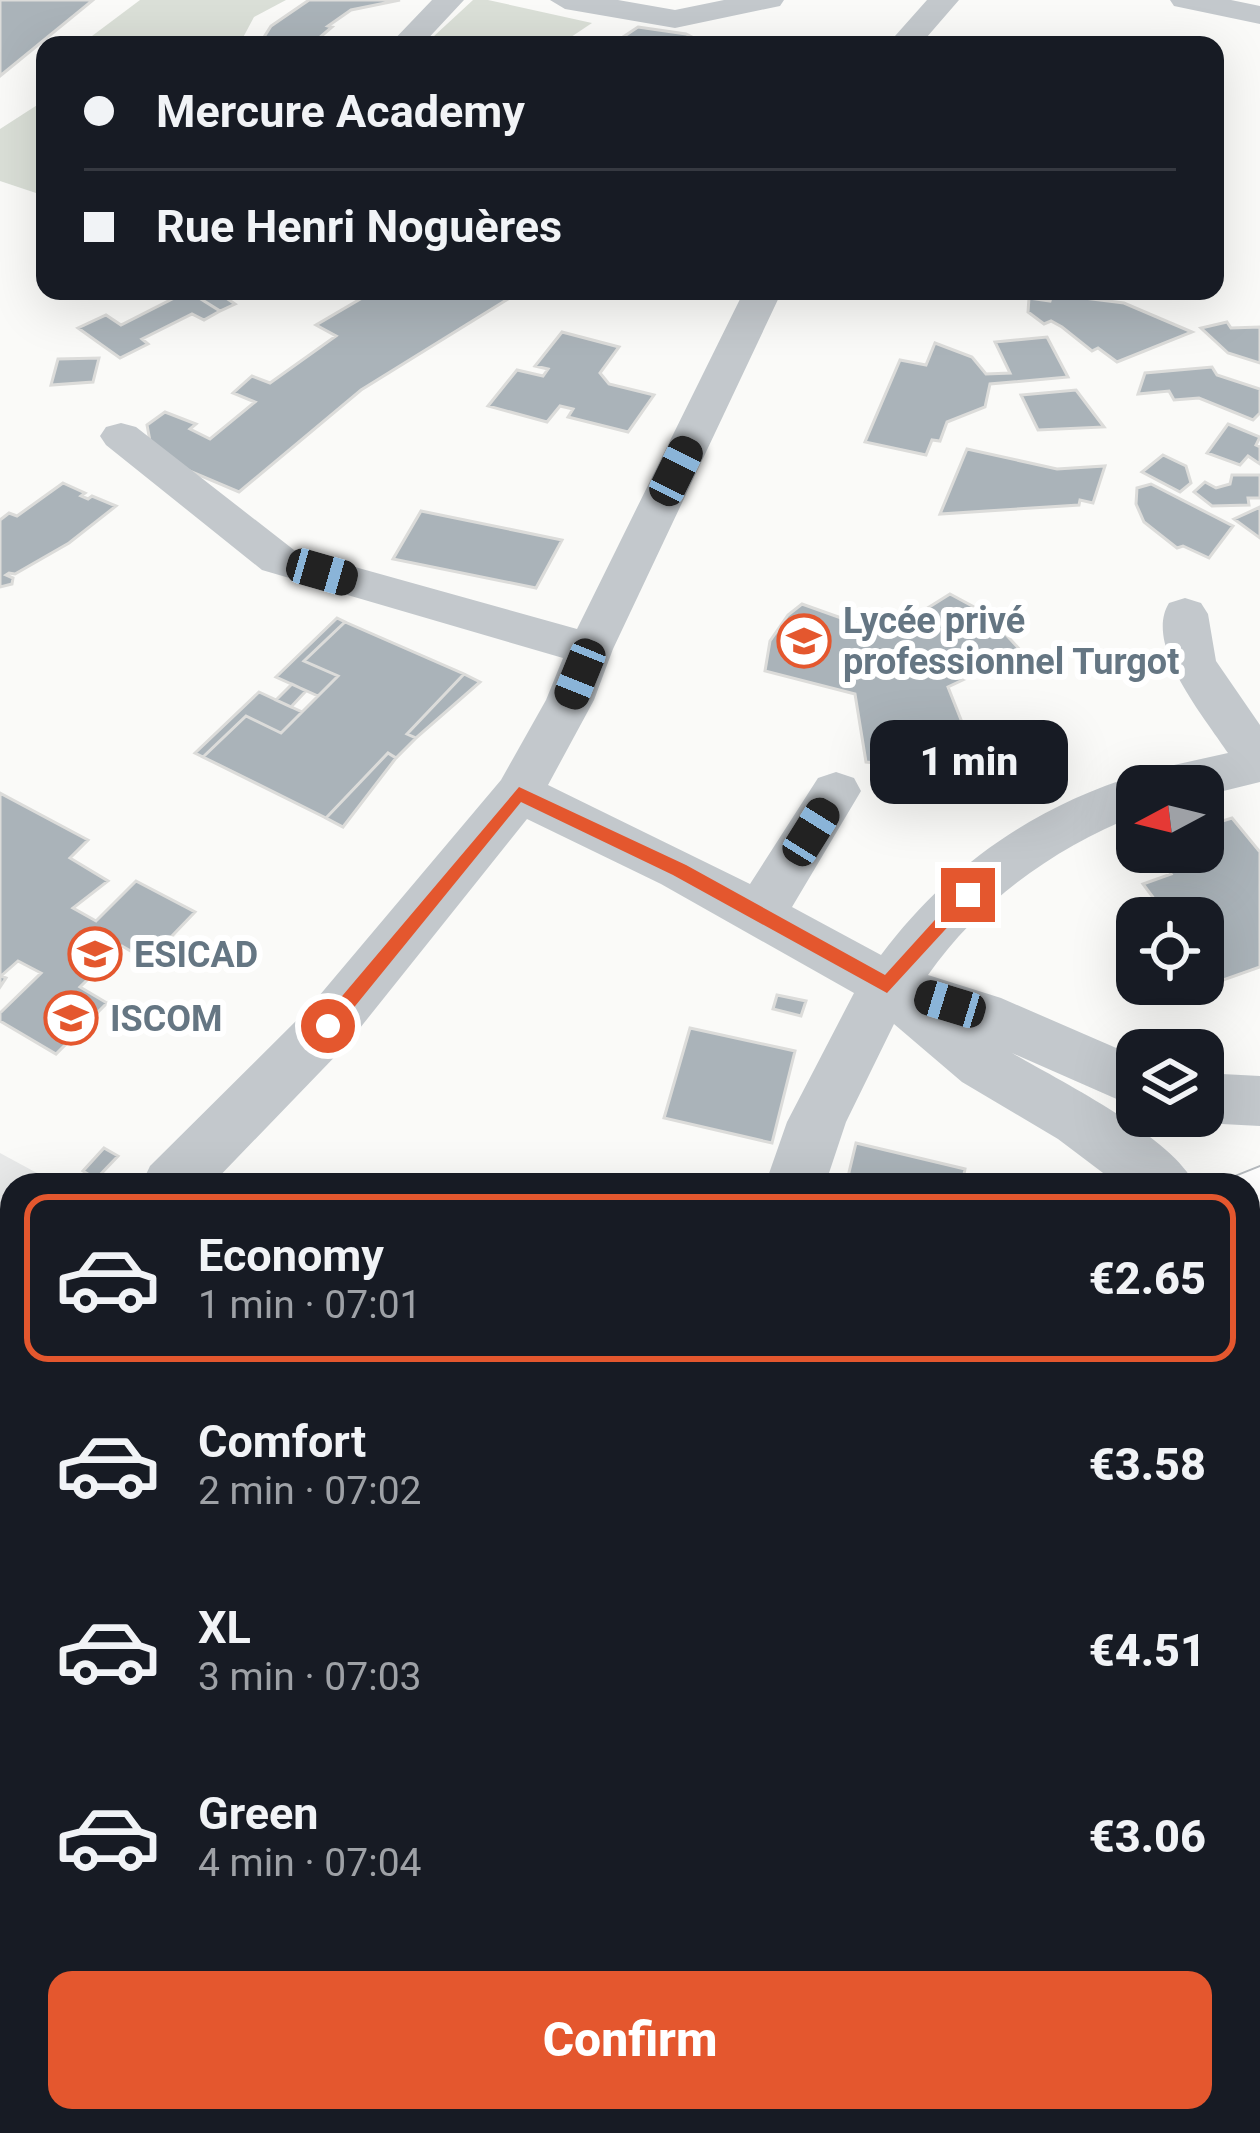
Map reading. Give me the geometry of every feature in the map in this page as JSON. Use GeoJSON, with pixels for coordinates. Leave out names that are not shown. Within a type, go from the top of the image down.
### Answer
{"type":"FeatureCollection","features":[{"type":"Feature","properties":{"kind":"street"},"geometry":{"type":"LineString","coordinates":[[414,36],[449,0]]}},
{"type":"Feature","properties":{"kind":"street"},"geometry":{"type":"LineString","coordinates":[[565,0],[690,19],[769,0]]}},
{"type":"Feature","properties":{"kind":"street"},"geometry":{"type":"LineString","coordinates":[[911,36],[944,0]]}},
{"type":"Feature","properties":{"kind":"street"},"geometry":{"type":"LineString","coordinates":[[1186,0],[1260,15]]}},
{"type":"Feature","properties":{"kind":"street"},"geometry":{"type":"LineString","coordinates":[[601,34],[634,12]]}},
{"type":"Feature","properties":{"kind":"street"},"geometry":{"type":"LineString","coordinates":[[183,1173],[328,1026],[519,794],[570,700],[590,649],[759,300]]}},
{"type":"Feature","properties":{"kind":"street"},"geometry":{"type":"LineString","coordinates":[[121,436],[278,560],[590,649]]}},
{"type":"Feature","properties":{"kind":"street"},"geometry":{"type":"LineString","coordinates":[[1185,614],[1193,664],[1260,764],[1224,772]]}},
{"type":"Feature","properties":{"kind":"street"},"geometry":{"type":"LineString","coordinates":[[760,914],[836,791]]}},
{"type":"Feature","properties":{"kind":"street"},"geometry":{"type":"LineString","coordinates":[[519,794],[760,914],[887,986],[982,1065],[1079,1121],[1149,1173]]}},
{"type":"Feature","properties":{"kind":"street"},"geometry":{"type":"LineString","coordinates":[[799,1173],[838,1067],[887,986],[992,870],[1116,804]]}},
{"type":"Feature","properties":{"kind":"street"},"geometry":{"type":"LineString","coordinates":[[887,986],[981,1014],[1116,1074]]}},
{"type":"Feature","properties":{"kind":"street"},"geometry":{"type":"LineString","coordinates":[[1224,1099],[1260,1101]]}},
{"type":"Feature","properties":{"kind":"shaded area"},"geometry":{"type":"Polygon","coordinates":[[[140,0],[286,0],[254,17],[244,36],[92,36],[140,0]]]}},
{"type":"Feature","properties":{"kind":"shaded area"},"geometry":{"type":"Polygon","coordinates":[[[473,0],[592,23],[572,36],[434,36],[473,0]]]}},
{"type":"Feature","properties":{"kind":"shaded area"},"geometry":{"type":"Polygon","coordinates":[[[36,106],[36,193],[0,181],[0,129],[36,106]]]}},
{"type":"Feature","properties":{"kind":"shaded area"},"geometry":{"type":"Polygon","coordinates":[[[0,1153],[37,1173],[0,1173],[0,1153]]]}},
{"type":"Feature","properties":{"kind":"building"},"geometry":{"type":"Polygon","coordinates":[[[0,0],[93,0],[49,36],[36,36],[36,47],[0,76],[0,0]]]}},
{"type":"Feature","properties":{"kind":"building"},"geometry":{"type":"Polygon","coordinates":[[[309,0],[400,0],[351,10],[322,36],[265,36],[271,26],[309,0]]]}},
{"type":"Feature","properties":{"kind":"building"},"geometry":{"type":"Polygon","coordinates":[[[638,27],[690,36],[624,36],[638,27]]]}},
{"type":"Feature","properties":{"kind":"building"},"geometry":{"type":"Polygon","coordinates":[[[170,300],[202,300],[220,311],[204,320],[192,314],[142,339],[148,344],[120,358],[78,328],[106,315],[121,325],[170,300]]]}},
{"type":"Feature","properties":{"kind":"building"},"geometry":{"type":"Polygon","coordinates":[[[202,300],[235,304],[220,311],[202,300]]]}},
{"type":"Feature","properties":{"kind":"building"},"geometry":{"type":"Polygon","coordinates":[[[359,300],[506,300],[361,390],[239,492],[180,467],[150,441],[147,425],[165,412],[196,424],[190,429],[210,439],[255,402],[233,393],[252,376],[270,383],[336,336],[316,325],[359,300]]]}},
{"type":"Feature","properties":{"kind":"building"},"geometry":{"type":"Polygon","coordinates":[[[1029,300],[1124,303],[1192,332],[1117,362],[1028,312],[1029,300]]]}},
{"type":"Feature","properties":{"kind":"building"},"geometry":{"type":"Polygon","coordinates":[[[1227,322],[1231,328],[1260,327],[1260,363],[1228,353],[1201,328],[1227,322]]]}},
{"type":"Feature","properties":{"kind":"building"},"geometry":{"type":"Polygon","coordinates":[[[562,332],[619,347],[600,373],[609,384],[654,395],[628,432],[568,417],[573,409],[560,406],[547,422],[488,406],[517,370],[543,376],[548,369],[535,366],[562,332]]]}},
{"type":"Feature","properties":{"kind":"building"},"geometry":{"type":"Polygon","coordinates":[[[1047,337],[1068,377],[990,384],[985,407],[947,422],[940,441],[932,440],[926,455],[865,442],[900,360],[926,365],[935,343],[972,357],[986,374],[1010,373],[995,342],[1047,337]]]}},
{"type":"Feature","properties":{"kind":"building"},"geometry":{"type":"Polygon","coordinates":[[[99,358],[93,382],[51,385],[58,359],[99,358]]]}},
{"type":"Feature","properties":{"kind":"building"},"geometry":{"type":"Polygon","coordinates":[[[1212,367],[1217,375],[1260,389],[1260,413],[1253,420],[1199,398],[1174,400],[1169,391],[1138,394],[1145,373],[1212,367]]]}},
{"type":"Feature","properties":{"kind":"building"},"geometry":{"type":"Polygon","coordinates":[[[1076,390],[1104,427],[1038,430],[1021,395],[1076,390]]]}},
{"type":"Feature","properties":{"kind":"building"},"geometry":{"type":"Polygon","coordinates":[[[1228,424],[1260,437],[1256,445],[1260,464],[1248,456],[1240,465],[1207,453],[1228,424]]]}},
{"type":"Feature","properties":{"kind":"building"},"geometry":{"type":"Polygon","coordinates":[[[967,449],[1057,469],[1105,466],[1093,503],[1080,500],[1079,505],[940,514],[967,449]]]}},
{"type":"Feature","properties":{"kind":"building"},"geometry":{"type":"Polygon","coordinates":[[[1163,455],[1186,466],[1191,483],[1180,492],[1142,472],[1163,455]]]}},
{"type":"Feature","properties":{"kind":"building"},"geometry":{"type":"Polygon","coordinates":[[[1232,475],[1260,475],[1260,498],[1248,498],[1249,505],[1212,506],[1194,492],[1205,482],[1216,488],[1230,484],[1232,475]]]}},
{"type":"Feature","properties":{"kind":"building"},"geometry":{"type":"Polygon","coordinates":[[[63,483],[85,493],[81,496],[116,506],[69,543],[6,575],[13,578],[12,584],[0,587],[0,520],[9,513],[17,516],[63,483]]]}},
{"type":"Feature","properties":{"kind":"building"},"geometry":{"type":"Polygon","coordinates":[[[1151,484],[1233,526],[1209,558],[1183,546],[1177,548],[1144,522],[1136,504],[1137,488],[1151,484]]]}},
{"type":"Feature","properties":{"kind":"building"},"geometry":{"type":"Polygon","coordinates":[[[1260,507],[1260,538],[1234,519],[1260,507]]]}},
{"type":"Feature","properties":{"kind":"building"},"geometry":{"type":"Polygon","coordinates":[[[421,511],[562,540],[536,588],[393,559],[421,511]]]}},
{"type":"Feature","properties":{"kind":"building"},"geometry":{"type":"Polygon","coordinates":[[[950,594],[987,614],[1022,652],[948,687],[975,755],[922,767],[866,762],[855,694],[765,671],[770,641],[802,604],[886,634],[950,594]]]}},
{"type":"Feature","properties":{"kind":"building"},"geometry":{"type":"Polygon","coordinates":[[[337,618],[345,622],[304,661],[338,676],[318,696],[276,677],[337,618]]]}},
{"type":"Feature","properties":{"kind":"building"},"geometry":{"type":"Polygon","coordinates":[[[345,622],[464,674],[407,734],[416,738],[396,758],[388,753],[326,818],[203,757],[246,716],[281,733],[338,676],[304,661],[345,622]]]}},
{"type":"Feature","properties":{"kind":"building"},"geometry":{"type":"Polygon","coordinates":[[[464,674],[480,682],[416,738],[407,734],[464,674]]]}},
{"type":"Feature","properties":{"kind":"building"},"geometry":{"type":"Polygon","coordinates":[[[292,684],[306,691],[291,707],[276,700],[292,684]]]}},
{"type":"Feature","properties":{"kind":"building"},"geometry":{"type":"Polygon","coordinates":[[[259,692],[302,712],[281,733],[246,716],[203,757],[195,753],[259,692]]]}},
{"type":"Feature","properties":{"kind":"building"},"geometry":{"type":"Polygon","coordinates":[[[388,753],[396,758],[343,827],[326,818],[388,753]]]}},
{"type":"Feature","properties":{"kind":"building"},"geometry":{"type":"Polygon","coordinates":[[[0,793],[88,840],[70,858],[108,881],[73,908],[96,921],[136,881],[195,912],[148,961],[122,946],[80,987],[107,1003],[56,1054],[0,1021],[0,1013],[41,973],[18,961],[1,976],[6,978],[0,987],[0,793]]]}},
{"type":"Feature","properties":{"kind":"building"},"geometry":{"type":"Polygon","coordinates":[[[1232,818],[1260,852],[1260,967],[1224,980],[1224,897],[1153,897],[1143,884],[1170,873],[1224,873],[1224,820],[1232,818]]]}},
{"type":"Feature","properties":{"kind":"building"},"geometry":{"type":"Polygon","coordinates":[[[777,995],[806,1001],[801,1016],[773,1009],[777,995]]]}},
{"type":"Feature","properties":{"kind":"building"},"geometry":{"type":"Polygon","coordinates":[[[690,1028],[795,1051],[772,1143],[664,1118],[690,1028]]]}},
{"type":"Feature","properties":{"kind":"building"},"geometry":{"type":"Polygon","coordinates":[[[856,1143],[965,1169],[964,1173],[849,1173],[856,1143]]]}},
{"type":"Feature","properties":{"kind":"building"},"geometry":{"type":"Polygon","coordinates":[[[104,1148],[118,1156],[102,1173],[83,1171],[104,1148]]]}},
{"type":"Feature","properties":{"kind":"place","name":"Lycée privé professionnel Turgot"},"geometry":{"type":"Point","coordinates":[804,641]}},
{"type":"Feature","properties":{"kind":"place","name":"ESICAD"},"geometry":{"type":"Point","coordinates":[95,954]}},
{"type":"Feature","properties":{"kind":"place","name":"ISCOM"},"geometry":{"type":"Point","coordinates":[71,1018]}},
{"type":"Feature","properties":{"kind":"route"},"geometry":{"type":"LineString","coordinates":[[328,1026],[519,794],[680,870],[887,986],[968,895]]}}]}
